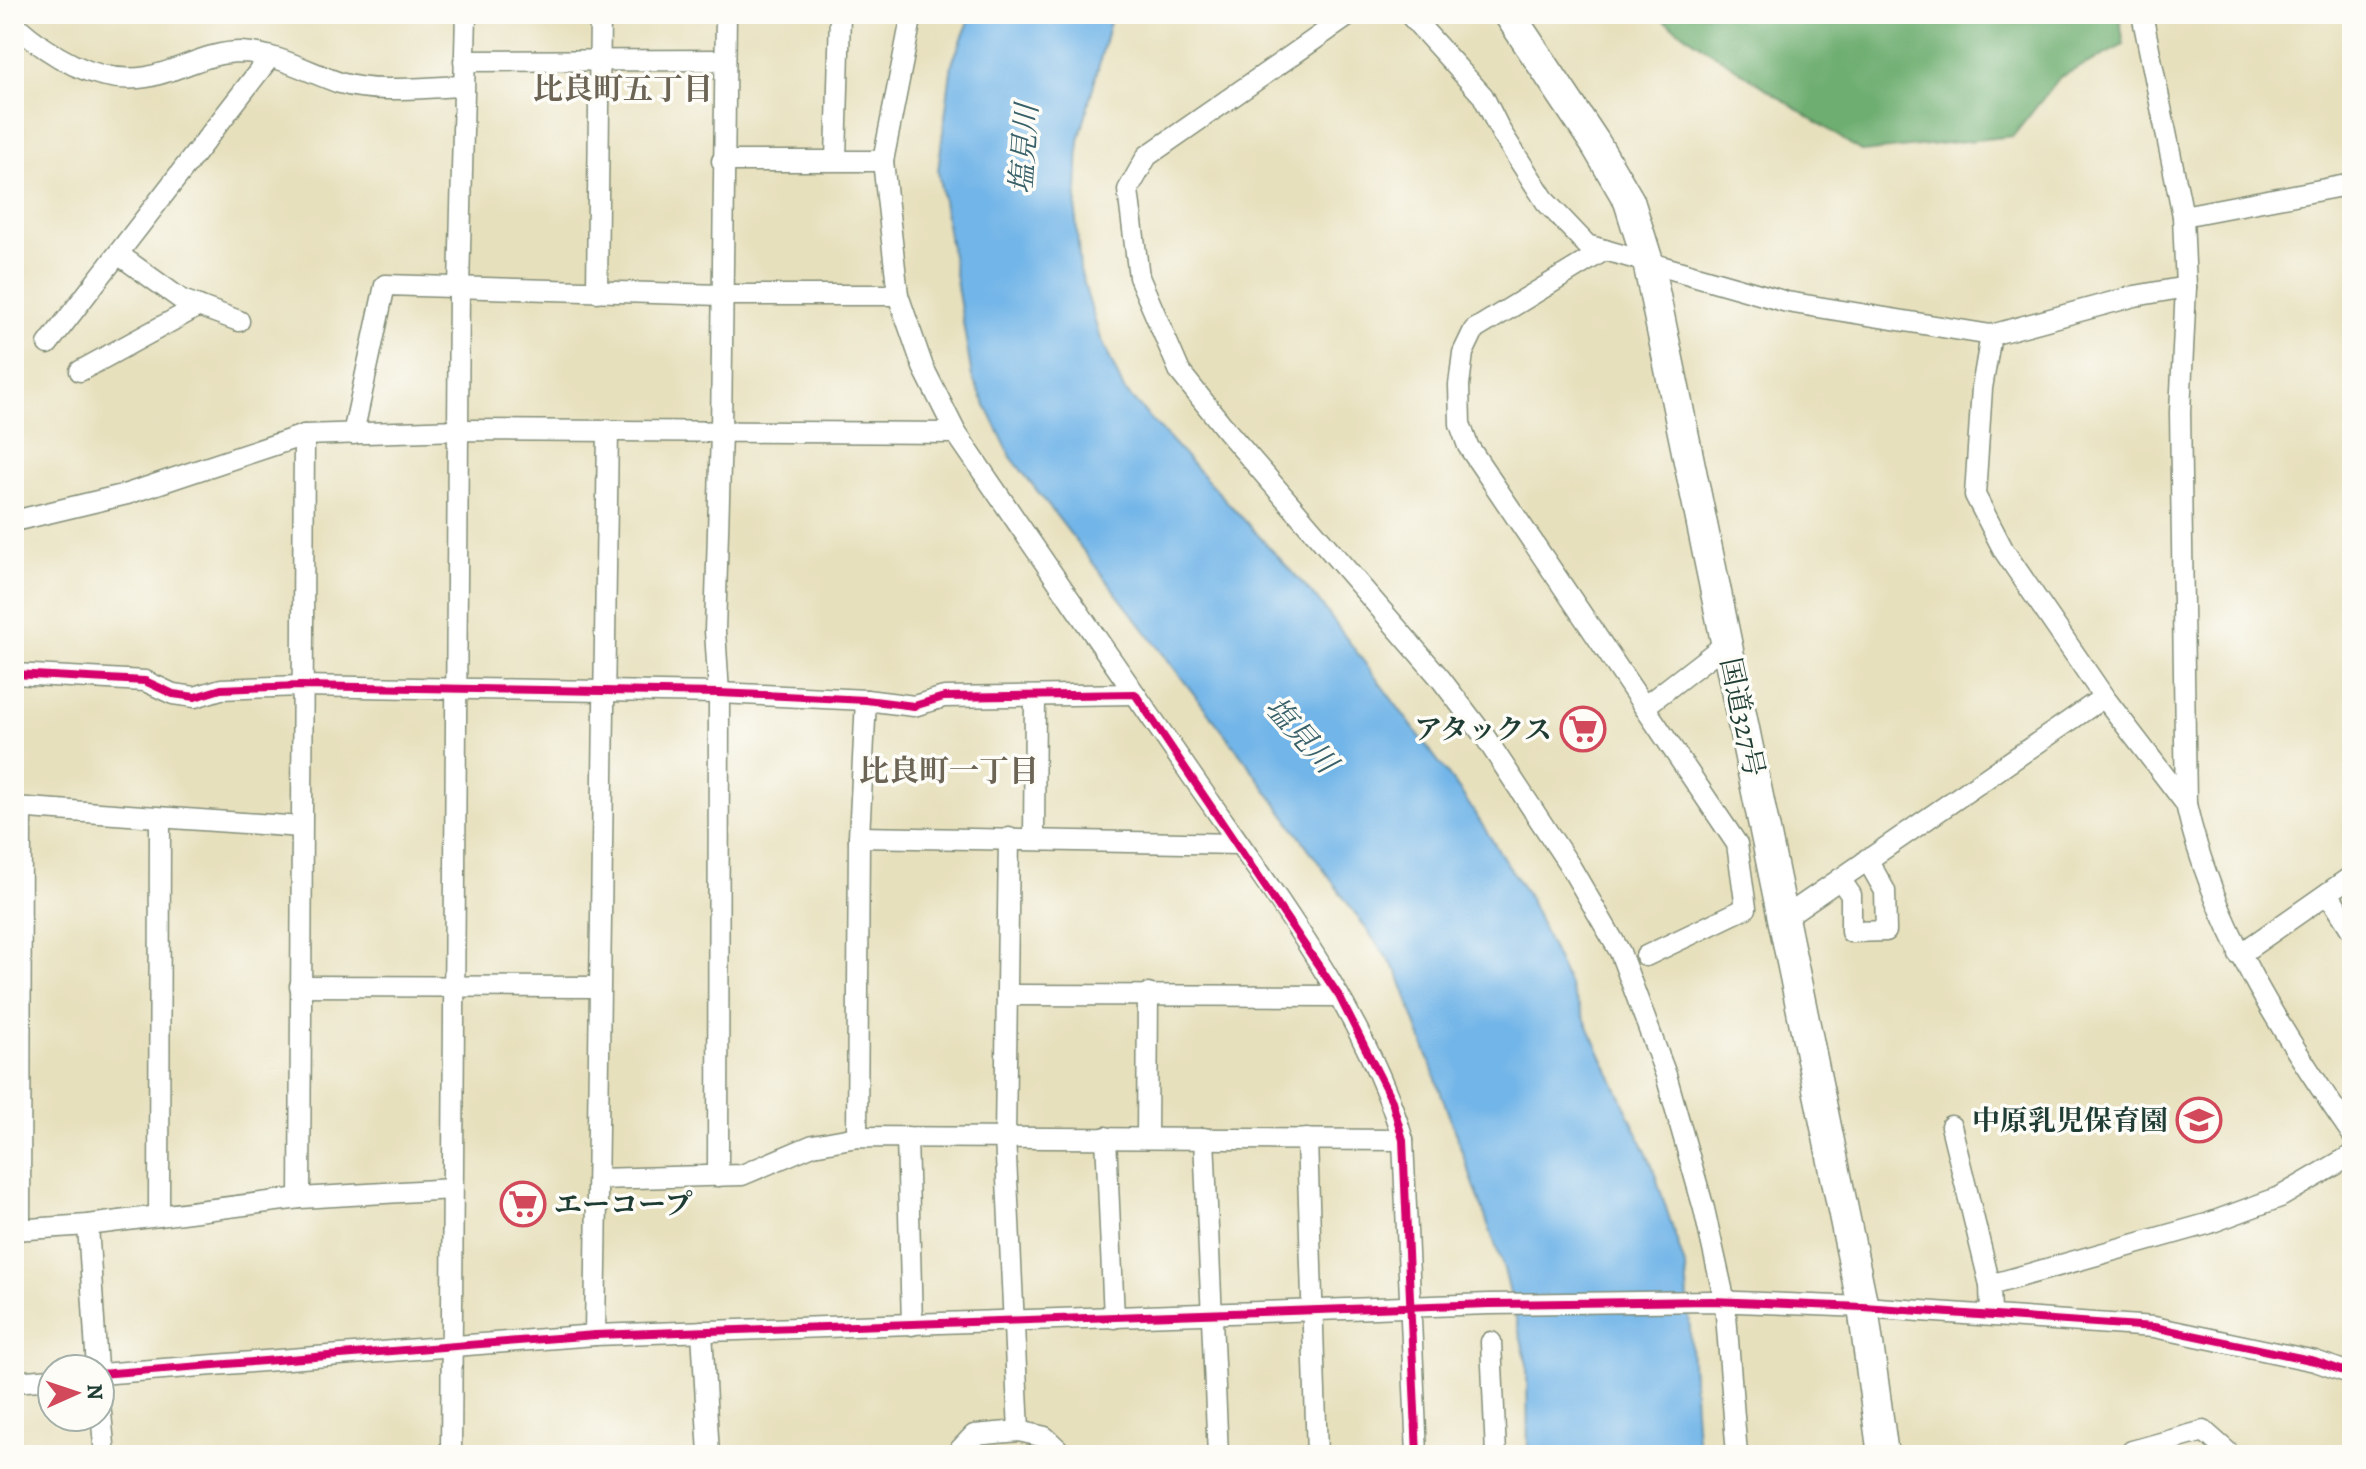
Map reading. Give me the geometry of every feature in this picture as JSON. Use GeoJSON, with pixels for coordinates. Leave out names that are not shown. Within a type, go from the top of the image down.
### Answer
{"type":"FeatureCollection","features":[{"type":"Feature","properties":{"kind":"highway","name":"国道327号"},"geometry":{"type":"LineString","coordinates":[[1509,14],[1595,143],[1629,201],[1648,262],[1863,1307],[1883,1455]]}},
{"type":"Feature","properties":{"kind":"street"},"geometry":{"type":"LineString","coordinates":[[451,1455],[459,287],[466,14]]}},
{"type":"Feature","properties":{"kind":"street"},"geometry":{"type":"LineString","coordinates":[[597,292],[600,14]]}},
{"type":"Feature","properties":{"kind":"street"},"geometry":{"type":"LineString","coordinates":[[718,1176],[719,693],[715,631],[721,432],[726,14]]}},
{"type":"Feature","properties":{"kind":"street"},"geometry":{"type":"LineString","coordinates":[[836,159],[840,14]]}},
{"type":"Feature","properties":{"kind":"street"},"geometry":{"type":"LineString","coordinates":[[912,14],[883,161],[898,295],[923,367],[956,433],[1239,844],[1339,996],[1392,1101],[1403,1140],[1417,1455]]}},
{"type":"Feature","properties":{"kind":"street"},"geometry":{"type":"LineString","coordinates":[[1351,14],[1147,156],[1128,190],[1139,277],[1180,372],[1440,678],[1485,737],[1570,866],[1620,952],[1666,1075],[1718,1302],[1737,1455]]}},
{"type":"Feature","properties":{"kind":"street"},"geometry":{"type":"LineString","coordinates":[[1409,14],[1483,96],[1501,132],[1546,202],[1587,245],[1787,302],[1991,335],[2035,326],[2135,296],[2186,287]]}},
{"type":"Feature","properties":{"kind":"street"},"geometry":{"type":"LineString","coordinates":[[2142,14],[2183,216],[2186,287],[2180,412],[2186,804],[2196,851],[2239,955],[2290,1042],[2352,1134]]}},
{"type":"Feature","properties":{"kind":"street"},"geometry":{"type":"LineString","coordinates":[[14,24],[36,43],[80,68],[103,76],[146,77],[210,55],[243,52],[270,57],[343,84],[463,86]]}},
{"type":"Feature","properties":{"kind":"street"},"geometry":{"type":"LineString","coordinates":[[48,344],[270,57]]}},
{"type":"Feature","properties":{"kind":"street"},"geometry":{"type":"LineString","coordinates":[[464,61],[599,58],[725,60]]}},
{"type":"Feature","properties":{"kind":"street"},"geometry":{"type":"LineString","coordinates":[[722,161],[883,161]]}},
{"type":"Feature","properties":{"kind":"street"},"geometry":{"type":"LineString","coordinates":[[2183,216],[2352,184]]}},
{"type":"Feature","properties":{"kind":"street"},"geometry":{"type":"LineString","coordinates":[[1605,250],[1474,330],[1463,353],[1460,424],[1468,446],[1737,844],[1746,908],[1646,956]]}},
{"type":"Feature","properties":{"kind":"street"},"geometry":{"type":"LineString","coordinates":[[118,254],[182,300],[239,321]]}},
{"type":"Feature","properties":{"kind":"street"},"geometry":{"type":"LineString","coordinates":[[353,434],[385,285],[721,295],[898,295]]}},
{"type":"Feature","properties":{"kind":"street"},"geometry":{"type":"LineString","coordinates":[[80,371],[199,306]]}},
{"type":"Feature","properties":{"kind":"street"},"geometry":{"type":"LineString","coordinates":[[1991,335],[1982,388],[1975,495],[2004,551],[2104,697],[2186,804]]}},
{"type":"Feature","properties":{"kind":"street"},"geometry":{"type":"LineString","coordinates":[[14,521],[127,494],[304,435],[459,430],[956,433]]}},
{"type":"Feature","properties":{"kind":"street"},"geometry":{"type":"LineString","coordinates":[[595,1335],[608,430]]}},
{"type":"Feature","properties":{"kind":"street"},"geometry":{"type":"LineString","coordinates":[[300,1198],[304,435]]}},
{"type":"Feature","properties":{"kind":"street"},"geometry":{"type":"LineString","coordinates":[[1644,707],[1728,642]]}},
{"type":"Feature","properties":{"kind":"street"},"geometry":{"type":"LineString","coordinates":[[14,674],[145,681],[173,694],[195,697],[221,689],[301,686],[719,693],[866,700],[914,706],[944,697],[1035,698],[1135,694]]}},
{"type":"Feature","properties":{"kind":"street"},"geometry":{"type":"LineString","coordinates":[[1785,917],[2104,697]]}},
{"type":"Feature","properties":{"kind":"street"},"geometry":{"type":"LineString","coordinates":[[1034,839],[1035,698]]}},
{"type":"Feature","properties":{"kind":"street"},"geometry":{"type":"LineString","coordinates":[[857,1137],[859,837],[866,700]]}},
{"type":"Feature","properties":{"kind":"street"},"geometry":{"type":"LineString","coordinates":[[301,827],[18,808],[17,1230],[88,1225],[300,1198],[452,1189]]}},
{"type":"Feature","properties":{"kind":"street"},"geometry":{"type":"LineString","coordinates":[[159,1216],[160,818]]}},
{"type":"Feature","properties":{"kind":"street"},"geometry":{"type":"LineString","coordinates":[[859,837],[1239,844]]}},
{"type":"Feature","properties":{"kind":"street"},"geometry":{"type":"LineString","coordinates":[[1009,838],[1005,1137],[1019,1431]]}},
{"type":"Feature","properties":{"kind":"street"},"geometry":{"type":"LineString","coordinates":[[1840,879],[1851,895],[1851,932],[1886,931],[1885,891],[1867,859]]}},
{"type":"Feature","properties":{"kind":"street"},"geometry":{"type":"LineString","coordinates":[[2239,955],[2352,876]]}},
{"type":"Feature","properties":{"kind":"street"},"geometry":{"type":"LineString","coordinates":[[2328,893],[2352,931]]}},
{"type":"Feature","properties":{"kind":"street"},"geometry":{"type":"LineString","coordinates":[[300,986],[599,987]]}},
{"type":"Feature","properties":{"kind":"street"},"geometry":{"type":"LineString","coordinates":[[1147,1138],[1148,994]]}},
{"type":"Feature","properties":{"kind":"street"},"geometry":{"type":"LineString","coordinates":[[1007,995],[1339,996]]}},
{"type":"Feature","properties":{"kind":"street"},"geometry":{"type":"LineString","coordinates":[[1951,1126],[1990,1285],[1991,1315]]}},
{"type":"Feature","properties":{"kind":"street"},"geometry":{"type":"LineString","coordinates":[[598,1179],[742,1175],[813,1145],[857,1137],[1403,1140]]}},
{"type":"Feature","properties":{"kind":"street"},"geometry":{"type":"LineString","coordinates":[[907,1137],[912,1325]]}},
{"type":"Feature","properties":{"kind":"street"},"geometry":{"type":"LineString","coordinates":[[1106,1137],[1114,1318]]}},
{"type":"Feature","properties":{"kind":"street"},"geometry":{"type":"LineString","coordinates":[[1204,1138],[1218,1455]]}},
{"type":"Feature","properties":{"kind":"street"},"geometry":{"type":"LineString","coordinates":[[1307,1139],[1317,1455]]}},
{"type":"Feature","properties":{"kind":"street"},"geometry":{"type":"LineString","coordinates":[[1990,1285],[2207,1224],[2280,1197],[2352,1155]]}},
{"type":"Feature","properties":{"kind":"street"},"geometry":{"type":"LineString","coordinates":[[88,1225],[98,1353]]}},
{"type":"Feature","properties":{"kind":"street"},"geometry":{"type":"LineString","coordinates":[[116,1370],[595,1335],[1489,1304],[1718,1302],[1863,1307],[2154,1327],[2315,1361],[2352,1374]]}},
{"type":"Feature","properties":{"kind":"street"},"geometry":{"type":"LineString","coordinates":[[702,1331],[709,1455]]}},
{"type":"Feature","properties":{"kind":"street"},"geometry":{"type":"LineString","coordinates":[[1491,1342],[1496,1455]]}},
{"type":"Feature","properties":{"kind":"street"},"geometry":{"type":"LineString","coordinates":[[14,1382],[36,1380]]}},
{"type":"Feature","properties":{"kind":"street"},"geometry":{"type":"LineString","coordinates":[[955,1455],[974,1435],[1019,1431],[1045,1437],[1064,1455]]}},
{"type":"Feature","properties":{"kind":"street"},"geometry":{"type":"LineString","coordinates":[[2132,1451],[2204,1431],[2231,1455]]}},
{"type":"Feature","properties":{"kind":"street"},"geometry":{"type":"LineString","coordinates":[[103,1433],[105,1455]]}},
{"type":"Feature","properties":{"kind":"green space"},"geometry":{"type":"Polygon","coordinates":[[[1654,14],[2119,14],[2124,45],[2060,77],[2013,136],[1862,152],[1654,14]]]}},
{"type":"Feature","properties":{"kind":"water","name":"塩見川"},"geometry":{"type":"Polygon","coordinates":[[[972,14],[1112,14],[1079,141],[1076,219],[1080,270],[1098,332],[1124,390],[1317,599],[1461,792],[1528,896],[1652,1165],[1686,1269],[1698,1455],[1528,1455],[1527,1364],[1504,1269],[1398,973],[1245,760],[1011,457],[972,377],[938,171],[952,63],[972,14]]]}},
{"type":"Feature","properties":{"kind":"cycle path"},"geometry":{"type":"LineString","coordinates":[[14,674],[145,681],[173,694],[195,697],[221,689],[301,686],[719,693],[866,700],[914,706],[944,697],[1135,694],[1339,996],[1392,1101],[1403,1140],[1417,1455]]}},
{"type":"Feature","properties":{"kind":"cycle path"},"geometry":{"type":"LineString","coordinates":[[116,1373],[595,1335],[1489,1304],[1711,1301],[1863,1307],[2154,1327],[2315,1361],[2352,1374]]}},
{"type":"Feature","properties":{"kind":"place","name":"アタックス"},"geometry":{"type":"Point","coordinates":[1583,729]}},
{"type":"Feature","properties":{"kind":"place","name":"中原乳児保育園"},"geometry":{"type":"Point","coordinates":[2199,1120]}},
{"type":"Feature","properties":{"kind":"place","name":"エーコープ"},"geometry":{"type":"Point","coordinates":[523,1204]}},
{"type":"Feature","properties":{"kind":"district","name":"比良町五丁目"},"geometry":{"type":"Point","coordinates":[623,89]}},
{"type":"Feature","properties":{"kind":"district","name":"比良町一丁目"},"geometry":{"type":"Point","coordinates":[949,771]}}]}
